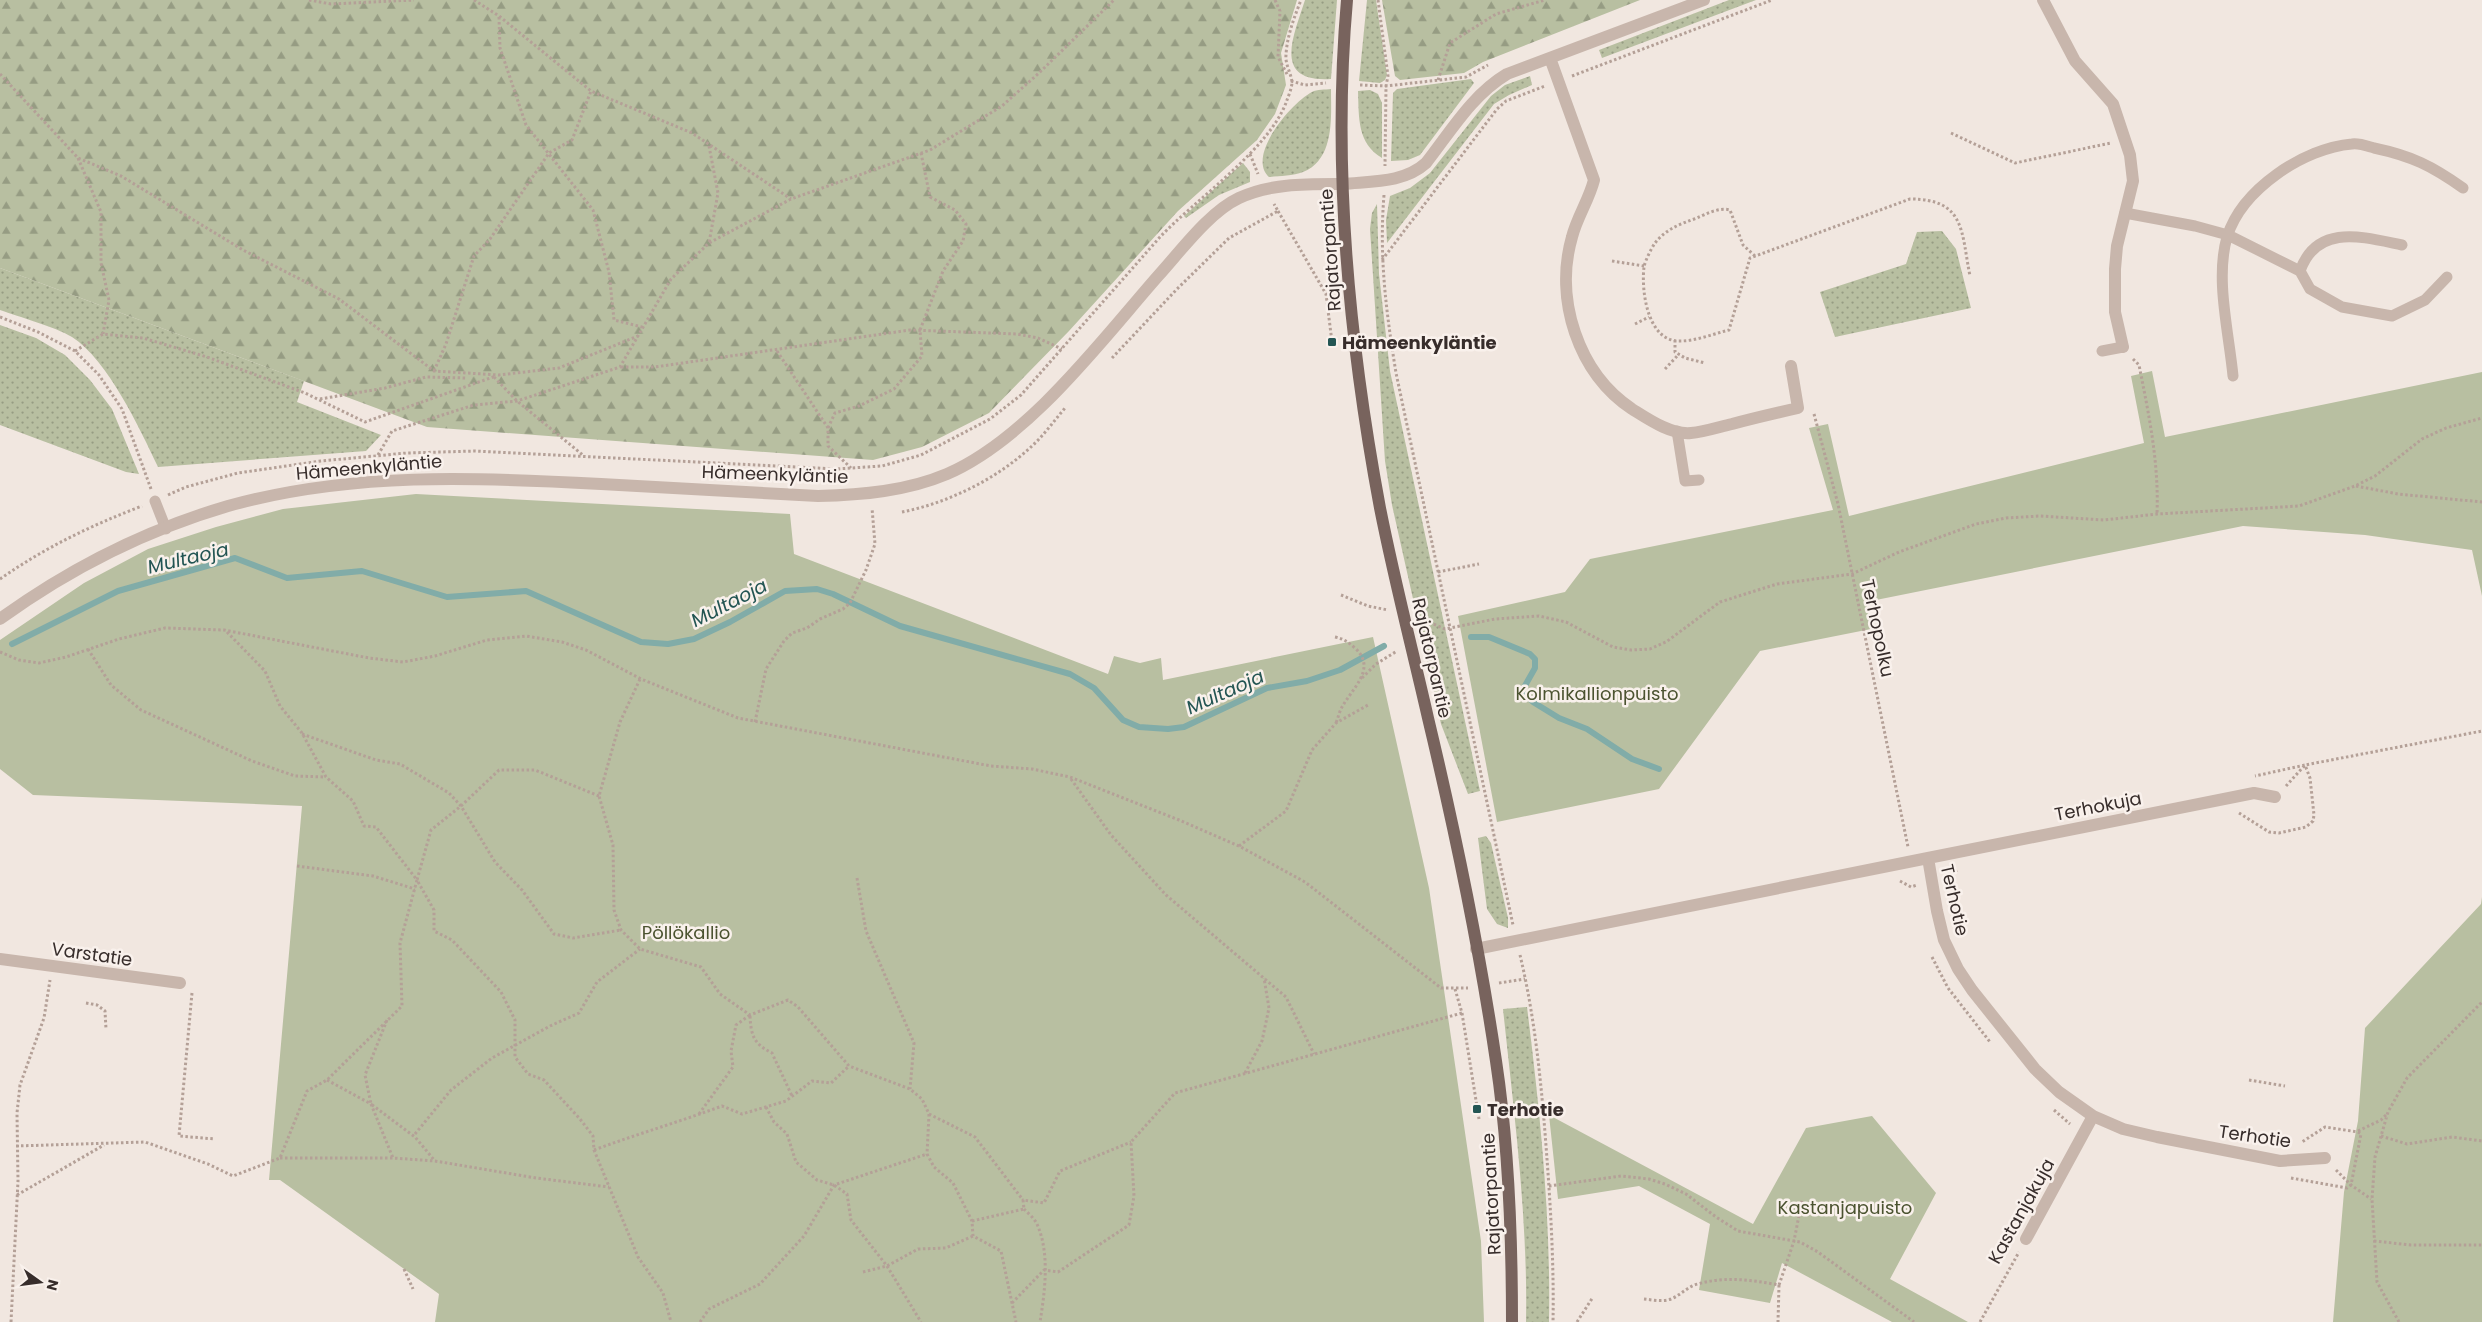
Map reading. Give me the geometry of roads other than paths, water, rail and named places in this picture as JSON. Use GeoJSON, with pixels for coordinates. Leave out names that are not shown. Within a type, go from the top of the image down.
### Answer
{"type":"FeatureCollection","features":[{"type":"Feature","properties":{"kind":"main road","name":"Rajatorpantie"},"geometry":{"type":"LineString","coordinates":[[1347,0],[1342,94],[1343,184],[1351,302],[1380,508],[1447,804],[1496,1061],[1506,1135],[1512,1253],[1512,1322]]}},
{"type":"Feature","properties":{"kind":"street","name":"Hämeenkyläntie"},"geometry":{"type":"LineString","coordinates":[[0,619],[63,577],[104,554],[166,528],[228,506],[289,492],[377,481],[440,477],[501,478],[818,496],[871,493],[925,482],[949,473],[990,449],[1023,424],[1056,392],[1177,254],[1208,222],[1237,199],[1264,188],[1343,184],[1396,178],[1416,171],[1426,162],[1475,98],[1493,82],[1507,74],[1704,0]]}},
{"type":"Feature","properties":{"kind":"street"},"geometry":{"type":"LineString","coordinates":[[2043,0],[2075,61],[2093,79],[2113,104],[2126,139],[2132,181],[2117,246],[2115,312],[2123,347]]}},
{"type":"Feature","properties":{"kind":"street"},"geometry":{"type":"LineString","coordinates":[[1550,58],[1594,180],[1590,196],[1572,237],[1567,257],[1569,310],[1576,339],[1587,362],[1620,401],[1643,416],[1677,431],[1690,434],[1798,408],[1791,366]]}},
{"type":"Feature","properties":{"kind":"street","name":"Terhokuja"},"geometry":{"type":"LineString","coordinates":[[1928,858],[2254,793],[2275,797]]}},
{"type":"Feature","properties":{"kind":"street","name":"Terhotie"},"geometry":{"type":"LineString","coordinates":[[1476,949],[1928,858],[1944,940],[1958,969],[1972,990],[2036,1069],[2059,1092],[2093,1116],[2123,1129],[2280,1161],[2325,1158]]}},
{"type":"Feature","properties":{"kind":"street","name":"Varstatie"},"geometry":{"type":"LineString","coordinates":[[0,959],[180,983]]}},
{"type":"Feature","properties":{"kind":"street","name":"Kastanjakuja"},"geometry":{"type":"LineString","coordinates":[[2026,1239],[2093,1116]]}},
{"type":"Feature","properties":{"kind":"lane"},"geometry":{"type":"LineString","coordinates":[[2233,376],[2221,268],[2228,235],[2248,198],[2277,173],[2320,150],[2354,143],[2399,153],[2423,162],[2463,188]]}},
{"type":"Feature","properties":{"kind":"lane"},"geometry":{"type":"LineString","coordinates":[[2125,213],[2195,226],[2228,235],[2300,272],[2310,289],[2342,307],[2392,316],[2425,300],[2448,277]]}},
{"type":"Feature","properties":{"kind":"lane"},"geometry":{"type":"LineString","coordinates":[[2300,272],[2305,256],[2325,240],[2355,235],[2402,245]]}},
{"type":"Feature","properties":{"kind":"lane"},"geometry":{"type":"LineString","coordinates":[[2102,351],[2123,347]]}},
{"type":"Feature","properties":{"kind":"lane"},"geometry":{"type":"LineString","coordinates":[[1677,431],[1685,481],[1699,480]]}},
{"type":"Feature","properties":{"kind":"lane"},"geometry":{"type":"LineString","coordinates":[[155,501],[166,528]]}},
{"type":"Feature","properties":{"kind":"waterway","name":"Multaoja"},"geometry":{"type":"LineString","coordinates":[[12,644],[118,591],[235,558],[287,578],[362,571],[447,597],[526,591],[641,642],[668,644],[694,639],[730,622],[785,591],[817,589],[833,594],[900,626],[1070,674],[1094,688],[1123,720],[1139,727],[1168,729],[1184,727],[1267,688],[1307,681],[1340,670],[1384,646]]}},
{"type":"Feature","properties":{"kind":"waterway","name":"Multaoja"},"geometry":{"type":"LineString","coordinates":[[1471,637],[1489,637],[1530,654],[1535,659],[1535,668],[1522,691],[1533,702],[1559,718],[1587,729],[1632,759],[1659,769]]}},
{"type":"Feature","properties":{"kind":"place","name":"Hämeenkyläntie"},"geometry":{"type":"Point","coordinates":[1332,342]}},
{"type":"Feature","properties":{"kind":"place","name":"Terhotie"},"geometry":{"type":"Point","coordinates":[1477,1109]}},
{"type":"Feature","properties":{"kind":"park label","name":"Kolmikallionpuisto"},"geometry":{"type":"Point","coordinates":[1597,693]}},
{"type":"Feature","properties":{"kind":"park label","name":"Pöllökallio"},"geometry":{"type":"Point","coordinates":[686,932]}},
{"type":"Feature","properties":{"kind":"park label","name":"Kastanjapuisto"},"geometry":{"type":"Point","coordinates":[1845,1207]}}]}
